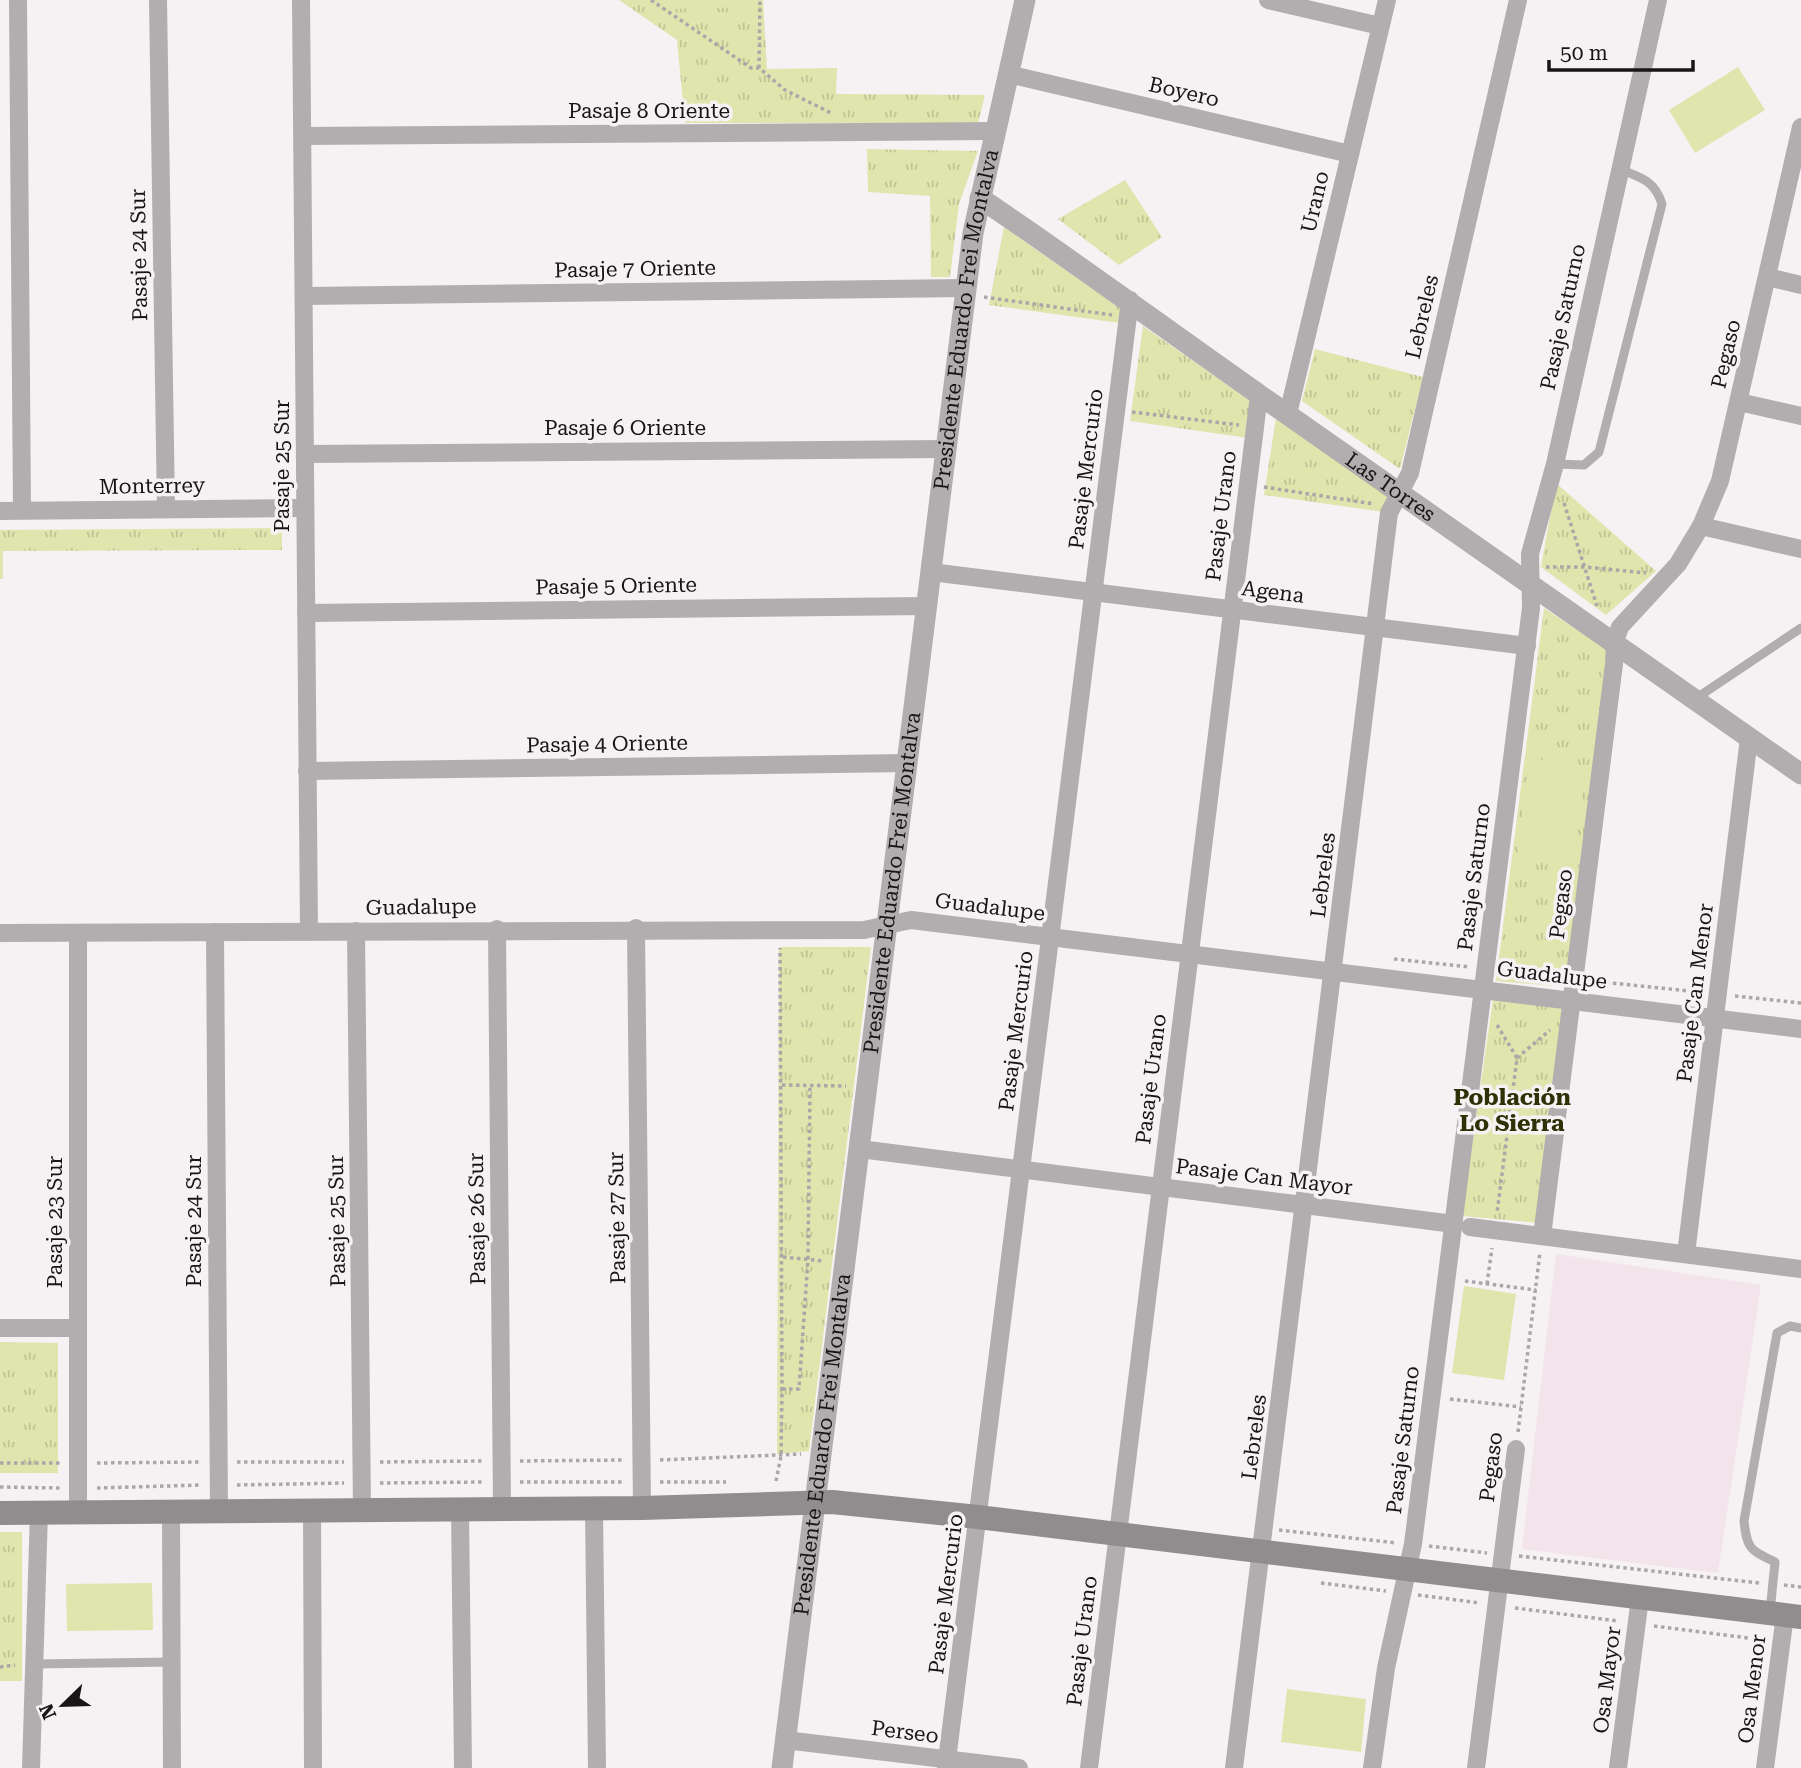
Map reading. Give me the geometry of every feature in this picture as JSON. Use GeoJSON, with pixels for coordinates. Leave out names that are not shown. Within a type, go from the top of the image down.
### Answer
{"type":"FeatureCollection","features":[{"type":"Feature","properties":{"kind":"main road"},"geometry":{"type":"LineString","coordinates":[[0,1513],[39,1512],[78,1500],[171,1511],[642,1508],[816,1490],[978,1517],[1118,1534],[1264,1540],[1406,1568],[1785,1616]]}},
{"type":"Feature","properties":{"kind":"street"},"geometry":{"type":"LineString","coordinates":[[18,0],[22,510]]}},
{"type":"Feature","properties":{"kind":"street","name":"Pasaje 24 Sur"},"geometry":{"type":"LineString","coordinates":[[158,0],[166,509]]}},
{"type":"Feature","properties":{"kind":"street","name":"Pasaje 25 Sur"},"geometry":{"type":"LineString","coordinates":[[301,0],[309,931]]}},
{"type":"Feature","properties":{"kind":"street","name":"Presidente Eduardo Frei Montalva"},"geometry":{"type":"LineString","coordinates":[[782,1768],[966,291],[980,198],[1025,0]]}},
{"type":"Feature","properties":{"kind":"street"},"geometry":{"type":"LineString","coordinates":[[1268,0],[1380,26]]}},
{"type":"Feature","properties":{"kind":"street","name":"Urano"},"geometry":{"type":"LineString","coordinates":[[1288,414],[1387,0]]}},
{"type":"Feature","properties":{"kind":"street","name":"Lebreles"},"geometry":{"type":"LineString","coordinates":[[1234,1768],[1377,627],[1396,500],[1410,473],[1518,0]]}},
{"type":"Feature","properties":{"kind":"street","name":"Pasaje Saturno"},"geometry":{"type":"LineString","coordinates":[[1372,1768],[1386,1668],[1413,1545],[1447,1279],[1462,1226],[1482,996],[1531,608],[1530,554],[1554,468],[1658,0]]}},
{"type":"Feature","properties":{"kind":"street","name":"Boyero"},"geometry":{"type":"LineString","coordinates":[[1008,74],[1350,154]]}},
{"type":"Feature","properties":{"kind":"street","name":"Pegaso"},"geometry":{"type":"LineString","coordinates":[[1542,1236],[1614,664],[1610,637],[1669,575],[1701,526],[1720,481],[1801,127]]}},
{"type":"Feature","properties":{"kind":"street","name":"Pasaje 8 Oriente"},"geometry":{"type":"LineString","coordinates":[[303,136],[995,131]]}},
{"type":"Feature","properties":{"kind":"street","name":"Las Torres"},"geometry":{"type":"LineString","coordinates":[[980,198],[1129,309],[1288,414],[1396,500],[1530,576],[1801,774]]}},
{"type":"Feature","properties":{"kind":"street"},"geometry":{"type":"LineString","coordinates":[[1767,277],[1801,285]]}},
{"type":"Feature","properties":{"kind":"street","name":"Pasaje 7 Oriente"},"geometry":{"type":"LineString","coordinates":[[304,296],[966,291]]}},
{"type":"Feature","properties":{"kind":"street","name":"Pasaje Mercurio"},"geometry":{"type":"LineString","coordinates":[[947,1764],[1129,309]]}},
{"type":"Feature","properties":{"kind":"street","name":"Pasaje Urano"},"geometry":{"type":"LineString","coordinates":[[1089,1768],[1259,395]]}},
{"type":"Feature","properties":{"kind":"street"},"geometry":{"type":"LineString","coordinates":[[1739,402],[1801,416]]}},
{"type":"Feature","properties":{"kind":"street","name":"Pasaje 6 Oriente"},"geometry":{"type":"LineString","coordinates":[[305,454],[946,449]]}},
{"type":"Feature","properties":{"kind":"street","name":"Monterrey"},"geometry":{"type":"LineString","coordinates":[[0,511],[305,508]]}},
{"type":"Feature","properties":{"kind":"street"},"geometry":{"type":"LineString","coordinates":[[1701,526],[1801,549]]}},
{"type":"Feature","properties":{"kind":"street","name":"Agena"},"geometry":{"type":"LineString","coordinates":[[931,572],[1527,646]]}},
{"type":"Feature","properties":{"kind":"street","name":"Pasaje 5 Oriente"},"geometry":{"type":"LineString","coordinates":[[306,613],[927,606]]}},
{"type":"Feature","properties":{"kind":"street","name":"Pasaje Can Menor"},"geometry":{"type":"LineString","coordinates":[[1685,1254],[1749,738]]}},
{"type":"Feature","properties":{"kind":"street","name":"Pasaje 4 Oriente"},"geometry":{"type":"LineString","coordinates":[[307,771],[908,763]]}},
{"type":"Feature","properties":{"kind":"street","name":"Guadalupe"},"geometry":{"type":"LineString","coordinates":[[0,933],[636,928],[864,930],[911,920],[1334,971],[1482,996],[1571,1007],[1714,1018],[1801,1029]]}},
{"type":"Feature","properties":{"kind":"street","name":"Pasaje 27 Sur"},"geometry":{"type":"LineString","coordinates":[[636,928],[642,1508]]}},
{"type":"Feature","properties":{"kind":"street","name":"Pasaje 26 Sur"},"geometry":{"type":"LineString","coordinates":[[497,929],[502,1509]]}},
{"type":"Feature","properties":{"kind":"street","name":"Pasaje 25 Sur"},"geometry":{"type":"LineString","coordinates":[[356,931],[362,1510]]}},
{"type":"Feature","properties":{"kind":"street","name":"Pasaje 24 Sur"},"geometry":{"type":"LineString","coordinates":[[215,932],[219,1511]]}},
{"type":"Feature","properties":{"kind":"street","name":"Pasaje 23 Sur"},"geometry":{"type":"LineString","coordinates":[[78,933],[78,1500]]}},
{"type":"Feature","properties":{"kind":"street","name":"Pasaje Can Mayor"},"geometry":{"type":"LineString","coordinates":[[860,1149],[1801,1269]]}},
{"type":"Feature","properties":{"kind":"street"},"geometry":{"type":"LineString","coordinates":[[0,1328],[78,1328]]}},
{"type":"Feature","properties":{"kind":"street","name":"Pegaso"},"geometry":{"type":"LineString","coordinates":[[1476,1768],[1516,1449]]}},
{"type":"Feature","properties":{"kind":"street"},"geometry":{"type":"LineString","coordinates":[[594,1508],[597,1768]]}},
{"type":"Feature","properties":{"kind":"street"},"geometry":{"type":"LineString","coordinates":[[460,1509],[463,1768]]}},
{"type":"Feature","properties":{"kind":"street"},"geometry":{"type":"LineString","coordinates":[[312,1510],[313,1768]]}},
{"type":"Feature","properties":{"kind":"street"},"geometry":{"type":"LineString","coordinates":[[171,1511],[172,1768]]}},
{"type":"Feature","properties":{"kind":"street"},"geometry":{"type":"LineString","coordinates":[[31,1768],[39,1512]]}},
{"type":"Feature","properties":{"kind":"street","name":"Osa Mayor"},"geometry":{"type":"LineString","coordinates":[[1618,1768],[1640,1598]]}},
{"type":"Feature","properties":{"kind":"street","name":"Osa Menor"},"geometry":{"type":"LineString","coordinates":[[1765,1768],[1785,1616]]}},
{"type":"Feature","properties":{"kind":"street","name":"Perseo"},"geometry":{"type":"LineString","coordinates":[[785,1740],[947,1764],[1019,1768]]}},
{"type":"Feature","properties":{"kind":"lane"},"geometry":{"type":"LineString","coordinates":[[1554,468],[1584,466],[1599,452],[1662,205],[1658,191],[1649,180],[1619,169]]}},
{"type":"Feature","properties":{"kind":"lane"},"geometry":{"type":"LineString","coordinates":[[1695,699],[1801,628]]}},
{"type":"Feature","properties":{"kind":"lane"},"geometry":{"type":"LineString","coordinates":[[1785,1616],[1773,1584],[1775,1562],[1752,1551],[1746,1540],[1744,1521],[1777,1333],[1790,1326],[1801,1328]]}},
{"type":"Feature","properties":{"kind":"lane"},"geometry":{"type":"LineString","coordinates":[[34,1664],[172,1662]]}},
{"type":"Feature","properties":{"kind":"path"},"geometry":{"type":"LineString","coordinates":[[651,0],[751,68],[759,68],[785,90],[834,114]]}},
{"type":"Feature","properties":{"kind":"path"},"geometry":{"type":"LineString","coordinates":[[759,68],[760,0]]}},
{"type":"Feature","properties":{"kind":"path"},"geometry":{"type":"LineString","coordinates":[[966,291],[1129,309]]}},
{"type":"Feature","properties":{"kind":"path"},"geometry":{"type":"LineString","coordinates":[[1116,410],[1255,427]]}},
{"type":"Feature","properties":{"kind":"path"},"geometry":{"type":"LineString","coordinates":[[1554,468],[1610,637]]}},
{"type":"Feature","properties":{"kind":"path"},"geometry":{"type":"LineString","coordinates":[[1248,485],[1396,500]]}},
{"type":"Feature","properties":{"kind":"path"},"geometry":{"type":"LineString","coordinates":[[1530,576],[1585,567],[1669,575]]}},
{"type":"Feature","properties":{"kind":"path"},"geometry":{"type":"LineString","coordinates":[[776,1481],[781,1456],[782,1389],[779,929]]}},
{"type":"Feature","properties":{"kind":"path"},"geometry":{"type":"LineString","coordinates":[[1482,996],[1517,1058],[1487,1284]]}},
{"type":"Feature","properties":{"kind":"path"},"geometry":{"type":"LineString","coordinates":[[1517,1058],[1571,1007]]}},
{"type":"Feature","properties":{"kind":"path"},"geometry":{"type":"LineString","coordinates":[[782,1085],[846,1086],[848,1074]]}},
{"type":"Feature","properties":{"kind":"path"},"geometry":{"type":"LineString","coordinates":[[799,1389],[808,1259],[810,1086]]}},
{"type":"Feature","properties":{"kind":"path","name":"Pegaso"},"geometry":{"type":"LineString","coordinates":[[1516,1449],[1542,1236]]}},
{"type":"Feature","properties":{"kind":"path"},"geometry":{"type":"LineString","coordinates":[[822,1274],[826,1248]]}},
{"type":"Feature","properties":{"kind":"path"},"geometry":{"type":"LineString","coordinates":[[782,1257],[824,1261]]}},
{"type":"Feature","properties":{"kind":"path"},"geometry":{"type":"LineString","coordinates":[[1447,1279],[1536,1290]]}},
{"type":"Feature","properties":{"kind":"path"},"geometry":{"type":"LineString","coordinates":[[782,1389],[808,1389]]}},
{"type":"Feature","properties":{"kind":"path"},"geometry":{"type":"LineString","coordinates":[[1432,1396],[1521,1407]]}},
{"type":"Feature","properties":{"kind":"path"},"geometry":{"type":"LineString","coordinates":[[0,1463],[642,1460],[801,1454],[803,1441]]}},
{"type":"Feature","properties":{"kind":"path"},"geometry":{"type":"LineString","coordinates":[[762,1481],[790,1481],[801,1477],[816,1490]]}},
{"type":"Feature","properties":{"kind":"path"},"geometry":{"type":"LineString","coordinates":[[0,1487],[78,1500],[219,1485],[736,1482]]}},
{"type":"Feature","properties":{"kind":"path"},"geometry":{"type":"LineString","coordinates":[[1264,1540],[1413,1545],[1801,1587]]}},
{"type":"Feature","properties":{"kind":"shaded area"},"geometry":{"type":"Polygon","coordinates":[[[1556,1254],[1761,1285],[1718,1573],[1522,1549],[1556,1254]]]}},
{"type":"Feature","properties":{"kind":"green space"},"geometry":{"type":"Polygon","coordinates":[[[619,0],[763,0],[767,69],[837,68],[836,94],[985,95],[978,123],[685,123],[677,40],[619,0]]]}},
{"type":"Feature","properties":{"kind":"green space"},"geometry":{"type":"Polygon","coordinates":[[[673,0],[750,0],[750,7],[673,9],[673,0]]]}},
{"type":"Feature","properties":{"kind":"green space"},"geometry":{"type":"Polygon","coordinates":[[[1738,67],[1765,110],[1695,153],[1669,110],[1738,67]]]}},
{"type":"Feature","properties":{"kind":"green space"},"geometry":{"type":"Polygon","coordinates":[[[867,149],[978,151],[959,204],[950,277],[931,277],[930,196],[868,192],[867,149]]]}},
{"type":"Feature","properties":{"kind":"green space"},"geometry":{"type":"Polygon","coordinates":[[[1125,180],[1162,237],[1119,265],[1058,219],[1125,180]]]}},
{"type":"Feature","properties":{"kind":"green space"},"geometry":{"type":"Polygon","coordinates":[[[1004,227],[1124,311],[1120,323],[989,305],[1004,227]]]}},
{"type":"Feature","properties":{"kind":"green space"},"geometry":{"type":"Polygon","coordinates":[[[1143,326],[1253,403],[1248,438],[1130,421],[1143,326]]]}},
{"type":"Feature","properties":{"kind":"green space"},"geometry":{"type":"Polygon","coordinates":[[[1315,349],[1423,377],[1400,469],[1302,401],[1315,349]]]}},
{"type":"Feature","properties":{"kind":"green space"},"geometry":{"type":"Polygon","coordinates":[[[1276,418],[1388,494],[1384,512],[1264,495],[1276,418]]]}},
{"type":"Feature","properties":{"kind":"green space"},"geometry":{"type":"Polygon","coordinates":[[[1556,483],[1656,571],[1606,615],[1541,567],[1556,483]]]}},
{"type":"Feature","properties":{"kind":"green space"},"geometry":{"type":"Polygon","coordinates":[[[282,528],[282,550],[3,551],[3,579],[0,579],[0,530],[282,528]]]}},
{"type":"Feature","properties":{"kind":"green space"},"geometry":{"type":"Polygon","coordinates":[[[1544,608],[1609,651],[1568,987],[1496,981],[1544,608]]]}},
{"type":"Feature","properties":{"kind":"green space"},"geometry":{"type":"Polygon","coordinates":[[[1531,758],[1586,766],[1573,862],[1518,854],[1531,758]]]}},
{"type":"Feature","properties":{"kind":"green space"},"geometry":{"type":"Polygon","coordinates":[[[779,947],[871,947],[809,1451],[777,1454],[779,947]]]}},
{"type":"Feature","properties":{"kind":"green space"},"geometry":{"type":"Polygon","coordinates":[[[1493,999],[1564,1009],[1539,1223],[1462,1216],[1493,999]]]}},
{"type":"Feature","properties":{"kind":"green space"},"geometry":{"type":"Polygon","coordinates":[[[1464,1286],[1516,1294],[1504,1380],[1452,1373],[1464,1286]]]}},
{"type":"Feature","properties":{"kind":"green space"},"geometry":{"type":"Polygon","coordinates":[[[0,1342],[58,1343],[58,1473],[0,1473],[0,1342]]]}},
{"type":"Feature","properties":{"kind":"green space"},"geometry":{"type":"Polygon","coordinates":[[[0,1532],[22,1532],[22,1681],[0,1681],[0,1532]]]}},
{"type":"Feature","properties":{"kind":"green space"},"geometry":{"type":"Polygon","coordinates":[[[152,1583],[153,1630],[67,1631],[66,1584],[152,1583]]]}},
{"type":"Feature","properties":{"kind":"green space"},"geometry":{"type":"Polygon","coordinates":[[[1287,1689],[1366,1699],[1361,1752],[1281,1742],[1287,1689]]]}},
{"type":"Feature","properties":{"kind":"district","name":"Población Lo Sierra"},"geometry":{"type":"Point","coordinates":[1512,1110]}}]}
